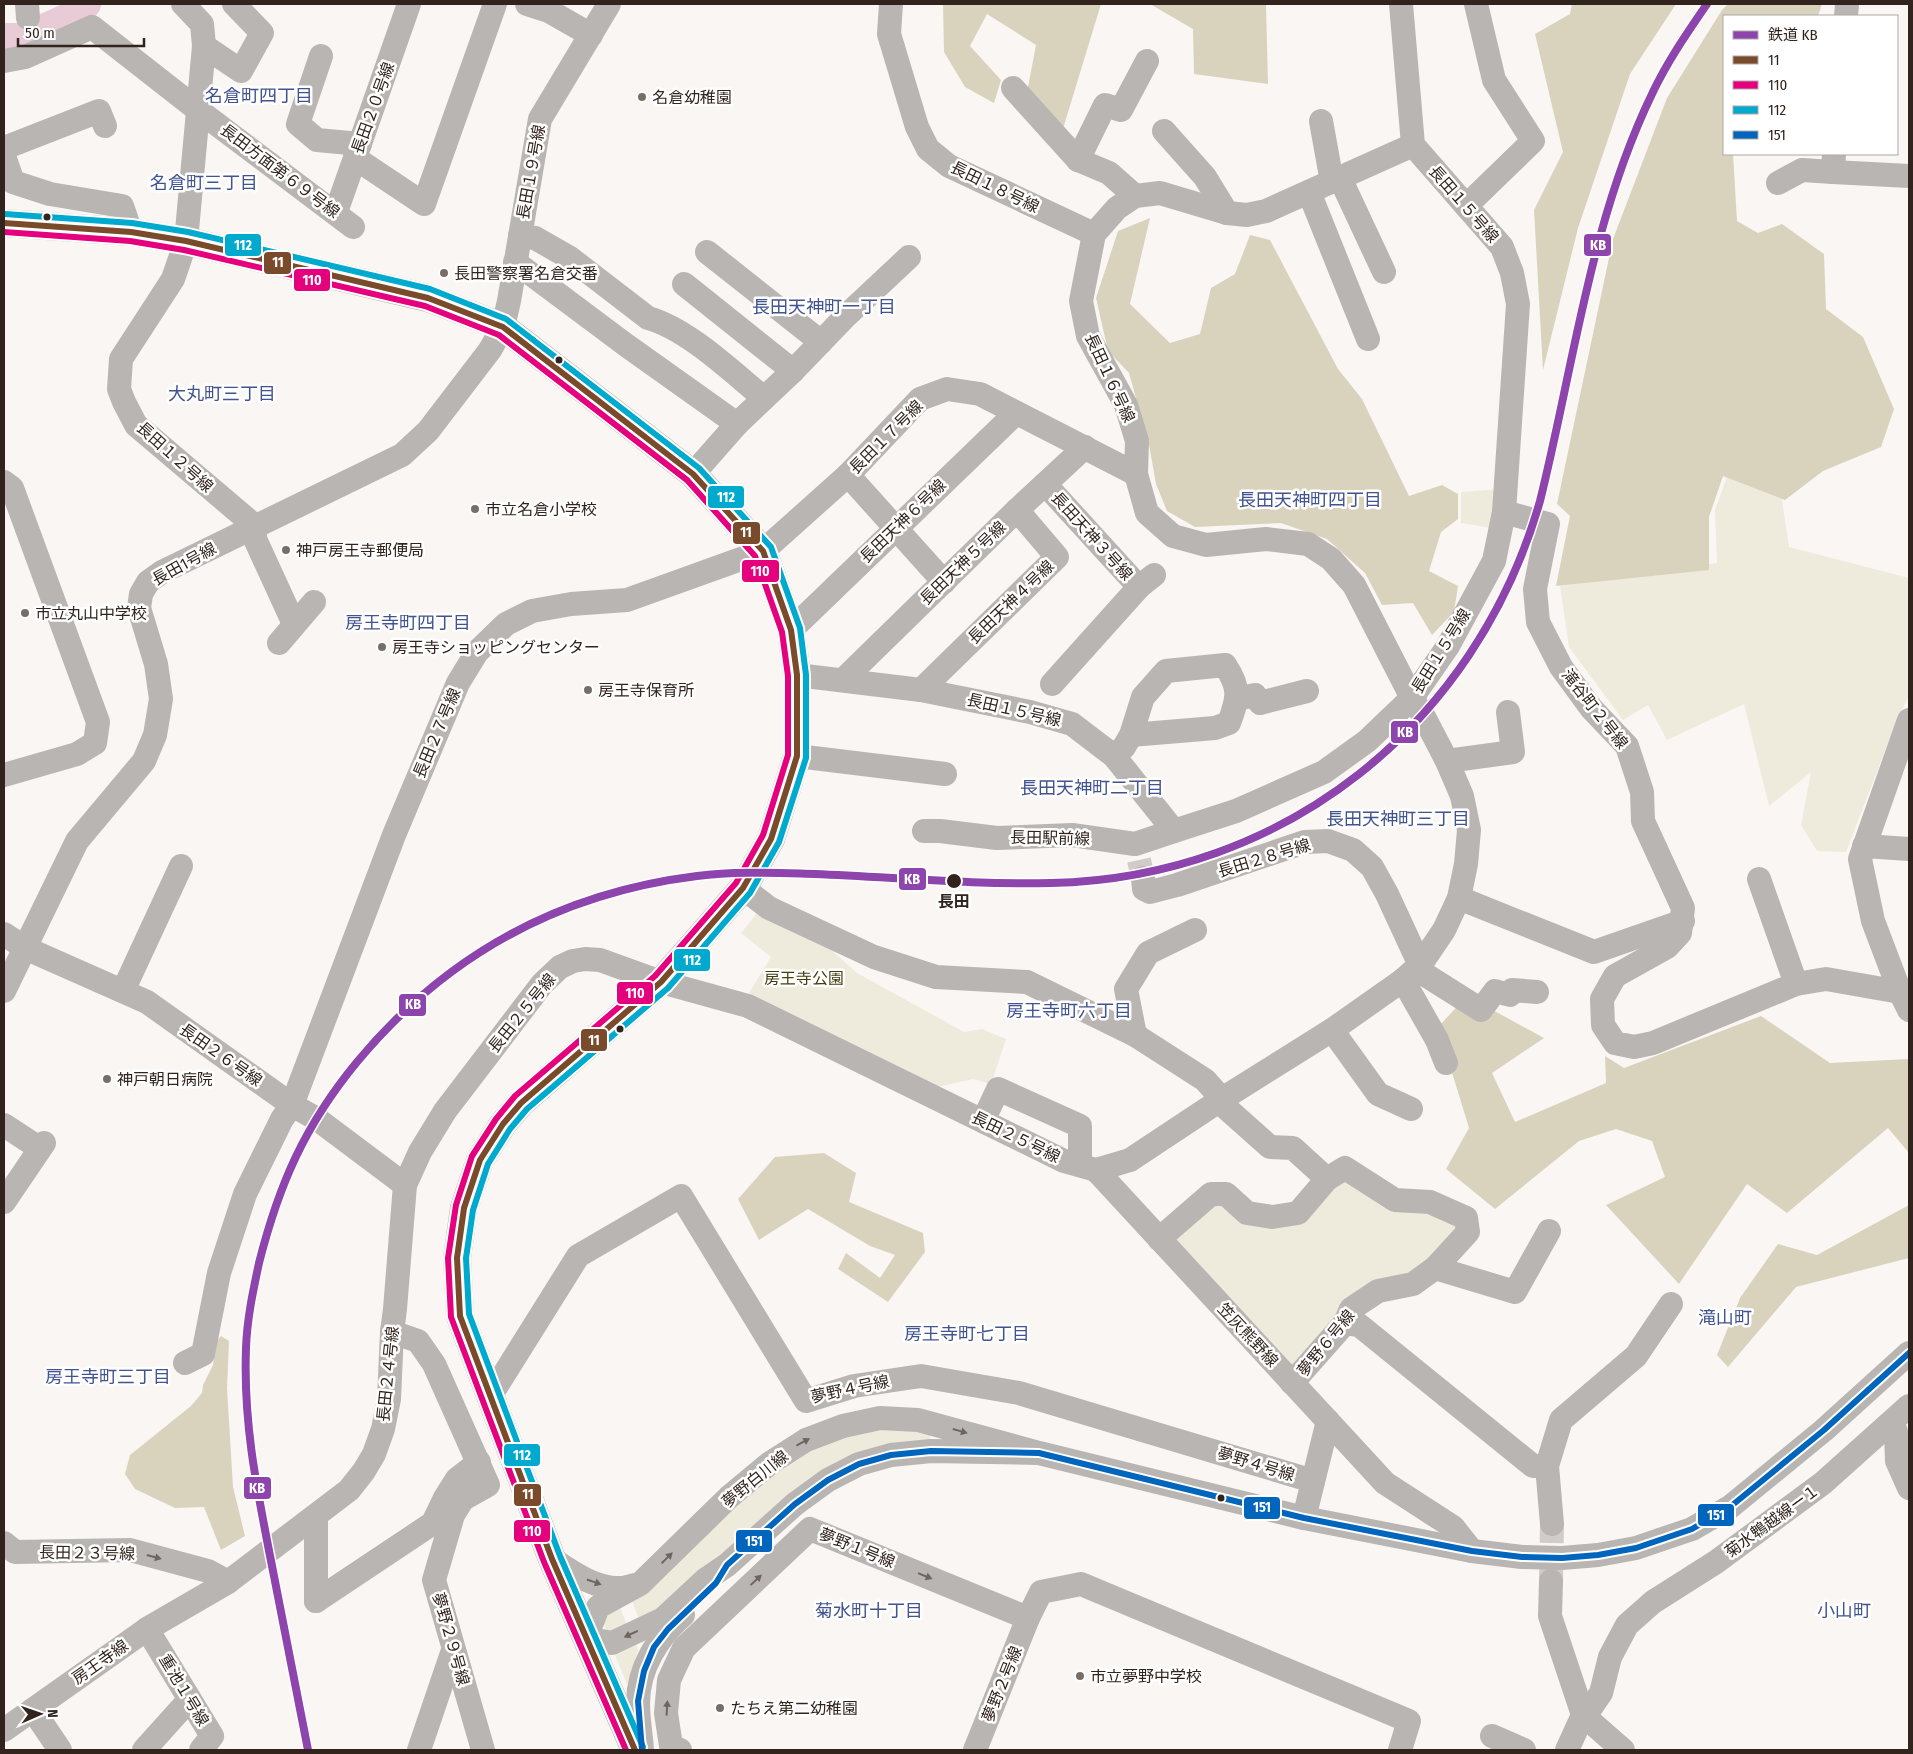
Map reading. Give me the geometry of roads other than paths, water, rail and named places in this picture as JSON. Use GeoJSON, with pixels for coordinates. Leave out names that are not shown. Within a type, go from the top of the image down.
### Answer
{"type":"FeatureCollection","features":[{"type":"Feature","properties":{"kind":"main road"},"geometry":{"type":"LineString","coordinates":[[4,223],[131,232],[186,241],[428,298],[502,327],[693,474],[763,551],[791,630],[797,675],[797,756],[771,839],[743,888],[661,982],[521,1103],[503,1124],[480,1160],[464,1208],[457,1258],[460,1316],[492,1395],[552,1559],[635,1750]]}},
{"type":"Feature","properties":{"kind":"street","name":"長田１２号線"},"geometry":{"type":"LineString","coordinates":[[183,4],[202,24],[204,46],[186,241],[173,279],[120,358],[119,389],[136,425],[255,526]]}},
{"type":"Feature","properties":{"kind":"street"},"geometry":{"type":"LineString","coordinates":[[204,46],[241,71],[262,33],[234,4]]}},
{"type":"Feature","properties":{"kind":"street","name":"長田２０号線"},"geometry":{"type":"LineString","coordinates":[[344,220],[358,151],[409,4]]}},
{"type":"Feature","properties":{"kind":"street"},"geometry":{"type":"LineString","coordinates":[[322,56],[298,124],[317,140],[358,151],[424,204],[495,4]]}},
{"type":"Feature","properties":{"kind":"street"},"geometry":{"type":"LineString","coordinates":[[526,4],[550,11],[590,35]]}},
{"type":"Feature","properties":{"kind":"street","name":"長田１９号線"},"geometry":{"type":"LineString","coordinates":[[502,327],[509,301],[540,119],[609,4]]}},
{"type":"Feature","properties":{"kind":"street","name":"長田１８号線"},"geometry":{"type":"LineString","coordinates":[[891,4],[889,34],[917,127],[928,149],[949,166],[1094,234]]}},
{"type":"Feature","properties":{"kind":"street"},"geometry":{"type":"LineString","coordinates":[[1094,234],[1117,208],[1135,196],[1160,193],[1227,213],[1247,215],[1266,211],[1413,145],[1401,4]]}},
{"type":"Feature","properties":{"kind":"street"},"geometry":{"type":"LineString","coordinates":[[1466,206],[1533,141],[1494,80],[1476,4]]}},
{"type":"Feature","properties":{"kind":"street","name":"長田方面第６９号線"},"geometry":{"type":"LineString","coordinates":[[4,61],[25,57],[92,27],[344,220]]}},
{"type":"Feature","properties":{"kind":"street"},"geometry":{"type":"LineString","coordinates":[[1078,160],[1105,104],[1121,110],[1147,61]]}},
{"type":"Feature","properties":{"kind":"street"},"geometry":{"type":"LineString","coordinates":[[1014,88],[1078,160],[1109,173],[1135,196]]}},
{"type":"Feature","properties":{"kind":"street"},"geometry":{"type":"LineString","coordinates":[[4,148],[99,111],[105,126]]}},
{"type":"Feature","properties":{"kind":"street"},"geometry":{"type":"LineString","coordinates":[[1321,121],[1336,180],[1384,272]]}},
{"type":"Feature","properties":{"kind":"street"},"geometry":{"type":"LineString","coordinates":[[1164,131],[1205,177],[1227,213]]}},
{"type":"Feature","properties":{"kind":"street","name":"長田１５号線"},"geometry":{"type":"LineString","coordinates":[[797,675],[921,690],[1030,712],[1072,724],[1114,756],[1174,831],[1236,811],[1324,772],[1366,741],[1412,698],[1448,646],[1494,561],[1504,512],[1518,304],[1512,273],[1502,247],[1413,145]]}},
{"type":"Feature","properties":{"kind":"street"},"geometry":{"type":"LineString","coordinates":[[4,156],[13,182],[50,194],[122,206],[131,232]]}},
{"type":"Feature","properties":{"kind":"street"},"geometry":{"type":"LineString","coordinates":[[1778,183],[1802,170],[1834,163],[1909,176]]}},
{"type":"Feature","properties":{"kind":"street"},"geometry":{"type":"LineString","coordinates":[[1309,192],[1368,339]]}},
{"type":"Feature","properties":{"kind":"street","name":"長田１６号線"},"geometry":{"type":"LineString","coordinates":[[1094,234],[1081,301],[1084,319],[1088,336],[1126,405],[1138,441],[1136,474],[1147,513],[1173,536],[1206,545],[1266,539],[1308,544],[1331,559],[1354,586],[1412,698]]}},
{"type":"Feature","properties":{"kind":"street"},"geometry":{"type":"LineString","coordinates":[[520,236],[536,238],[570,258],[648,318],[658,320],[689,338],[764,398]]}},
{"type":"Feature","properties":{"kind":"street"},"geometry":{"type":"LineString","coordinates":[[707,252],[821,342]]}},
{"type":"Feature","properties":{"kind":"street"},"geometry":{"type":"LineString","coordinates":[[693,474],[737,424],[909,257]]}},
{"type":"Feature","properties":{"kind":"street"},"geometry":{"type":"LineString","coordinates":[[516,262],[626,345],[737,424]]}},
{"type":"Feature","properties":{"kind":"street"},"geometry":{"type":"LineString","coordinates":[[684,284],[793,371]]}},
{"type":"Feature","properties":{"kind":"street","name":"長田1号線"},"geometry":{"type":"LineString","coordinates":[[4,991],[78,841],[144,761],[155,735],[161,699],[156,664],[138,608],[141,594],[148,582],[162,572],[402,455],[428,431],[490,350],[502,327]]}},
{"type":"Feature","properties":{"kind":"street","name":"長田１７号線"},"geometry":{"type":"LineString","coordinates":[[763,551],[848,475],[920,399],[947,389],[980,394],[1136,474]]}},
{"type":"Feature","properties":{"kind":"street","name":"長田天神６号線"},"geometry":{"type":"LineString","coordinates":[[791,630],[1016,413]]}},
{"type":"Feature","properties":{"kind":"street","name":"長田天神５号線"},"geometry":{"type":"LineString","coordinates":[[843,680],[1017,510],[1085,447]]}},
{"type":"Feature","properties":{"kind":"street"},"geometry":{"type":"LineString","coordinates":[[848,475],[944,582]]}},
{"type":"Feature","properties":{"kind":"street"},"geometry":{"type":"LineString","coordinates":[[4,482],[12,488],[98,722],[95,743],[77,754],[4,775]]}},
{"type":"Feature","properties":{"kind":"street","name":"長田天神３号線"},"geometry":{"type":"LineString","coordinates":[[1045,484],[1147,581],[1052,684]]}},
{"type":"Feature","properties":{"kind":"street","name":"長田天神４号線"},"geometry":{"type":"LineString","coordinates":[[921,690],[1057,558],[1017,510]]}},
{"type":"Feature","properties":{"kind":"street","name":"滝谷町２号線"},"geometry":{"type":"LineString","coordinates":[[1504,512],[1548,524],[1535,589],[1538,622],[1560,666],[1591,708],[1627,746],[1642,792],[1643,821],[1684,908],[1682,921]]}},
{"type":"Feature","properties":{"kind":"street"},"geometry":{"type":"LineString","coordinates":[[255,526],[254,540],[294,624]]}},
{"type":"Feature","properties":{"kind":"street","name":"長田２７号線"},"geometry":{"type":"LineString","coordinates":[[185,1363],[203,1354],[219,1273],[245,1194],[282,1119],[292,1105],[394,835],[458,683],[477,652],[506,624],[532,611],[571,604],[627,600],[763,551]]}},
{"type":"Feature","properties":{"kind":"street"},"geometry":{"type":"LineString","coordinates":[[279,643],[314,602]]}},
{"type":"Feature","properties":{"kind":"street"},"geometry":{"type":"LineString","coordinates":[[1114,756],[1124,747],[1131,736],[1143,697],[1166,671],[1225,666],[1232,676],[1237,698],[1229,723],[1215,728],[1131,736]]}},
{"type":"Feature","properties":{"kind":"street"},"geometry":{"type":"LineString","coordinates":[[1237,698],[1256,695],[1260,703],[1306,690]]}},
{"type":"Feature","properties":{"kind":"street"},"geometry":{"type":"LineString","coordinates":[[983,1121],[998,1089],[1080,1126],[1088,1168],[1130,1160],[1222,1099],[1332,1030],[1403,980],[1421,964],[1444,930],[1459,898],[1470,830],[1462,796],[1447,761],[1412,698]]}},
{"type":"Feature","properties":{"kind":"street"},"geometry":{"type":"LineString","coordinates":[[1447,761],[1513,752],[1508,712]]}},
{"type":"Feature","properties":{"kind":"street"},"geometry":{"type":"LineString","coordinates":[[1905,1001],[1873,920],[1860,859],[1909,720]]}},
{"type":"Feature","properties":{"kind":"street"},"geometry":{"type":"LineString","coordinates":[[797,756],[945,774]]}},
{"type":"Feature","properties":{"kind":"street","name":"長田駅前線"},"geometry":{"type":"LineString","coordinates":[[924,831],[940,831],[997,838],[1072,835],[1139,861],[1174,831]]}},
{"type":"Feature","properties":{"kind":"street","name":"長田２８号線"},"geometry":{"type":"LineString","coordinates":[[1139,861],[1144,889],[1150,892],[1195,880],[1305,842],[1328,841],[1354,850],[1372,867],[1421,964]]}},
{"type":"Feature","properties":{"kind":"street"},"geometry":{"type":"LineString","coordinates":[[1864,846],[1909,849]]}},
{"type":"Feature","properties":{"kind":"street"},"geometry":{"type":"LineString","coordinates":[[124,991],[181,866]]}},
{"type":"Feature","properties":{"kind":"street"},"geometry":{"type":"LineString","coordinates":[[1759,879],[1796,984]]}},
{"type":"Feature","properties":{"kind":"street"},"geometry":{"type":"LineString","coordinates":[[743,888],[769,908],[874,957],[936,977],[1027,982],[1135,1035],[1204,1080],[1222,1099],[1226,1107],[1270,1147],[1293,1148],[1327,1179]]}},
{"type":"Feature","properties":{"kind":"street"},"geometry":{"type":"LineString","coordinates":[[1459,898],[1594,952],[1682,921],[1680,933],[1667,947],[1615,976],[1602,999],[1603,1025],[1615,1043],[1634,1047],[1653,1044],[1796,984],[1826,979],[1905,1001]]}},
{"type":"Feature","properties":{"kind":"street"},"geometry":{"type":"LineString","coordinates":[[1135,1035],[1126,989],[1148,953],[1195,930]]}},
{"type":"Feature","properties":{"kind":"street","name":"長田２６号線"},"geometry":{"type":"LineString","coordinates":[[4,934],[25,948],[147,1002],[292,1105],[317,1119],[404,1185]]}},
{"type":"Feature","properties":{"kind":"street","name":"長田２５号線"},"geometry":{"type":"LineString","coordinates":[[404,1185],[420,1152],[445,1112],[542,984],[560,967],[572,961],[585,958],[600,960],[661,982],[748,1006],[1064,1161],[1088,1168]]}},
{"type":"Feature","properties":{"kind":"street"},"geometry":{"type":"LineString","coordinates":[[1421,964],[1424,974],[1481,1010],[1495,991],[1510,994],[1512,990],[1537,992]]}},
{"type":"Feature","properties":{"kind":"street"},"geometry":{"type":"LineString","coordinates":[[1403,980],[1438,1040],[1446,1062]]}},
{"type":"Feature","properties":{"kind":"street"},"geometry":{"type":"LineString","coordinates":[[1332,1030],[1378,1094],[1411,1109]]}},
{"type":"Feature","properties":{"kind":"street"},"geometry":{"type":"LineString","coordinates":[[4,1125],[41,1147],[4,1202]]}},
{"type":"Feature","properties":{"kind":"street","name":"笠灰熊野線"},"geometry":{"type":"LineString","coordinates":[[1088,1168],[1159,1239],[1385,1483],[1453,1527],[1472,1551]]}},
{"type":"Feature","properties":{"kind":"street","name":"夢野６号線"},"geometry":{"type":"LineString","coordinates":[[1159,1239],[1211,1194],[1226,1194],[1247,1213],[1272,1217],[1298,1213],[1327,1179],[1345,1168],[1395,1200],[1430,1202],[1466,1218],[1468,1232],[1435,1268],[1413,1284],[1378,1291],[1351,1309],[1345,1323],[1292,1383]]}},
{"type":"Feature","properties":{"kind":"street","name":"長田２４号線"},"geometry":{"type":"LineString","coordinates":[[147,1629],[228,1582],[316,1516],[348,1490],[364,1471],[374,1454],[383,1429],[389,1399],[392,1332],[404,1185]]}},
{"type":"Feature","properties":{"kind":"street","name":"夢野４号線"},"geometry":{"type":"LineString","coordinates":[[492,1395],[578,1256],[681,1196],[806,1401],[854,1386],[921,1376],[1019,1394],[1313,1481]]}},
{"type":"Feature","properties":{"kind":"street"},"geometry":{"type":"LineString","coordinates":[[1435,1268],[1515,1292],[1549,1231]]}},
{"type":"Feature","properties":{"kind":"street"},"geometry":{"type":"LineString","coordinates":[[1552,1524],[1547,1466],[1561,1420],[1636,1356],[1671,1304]]}},
{"type":"Feature","properties":{"kind":"street"},"geometry":{"type":"LineString","coordinates":[[1345,1323],[1359,1325],[1533,1466],[1547,1466]]}},
{"type":"Feature","properties":{"kind":"street"},"geometry":{"type":"LineString","coordinates":[[316,1516],[316,1601],[433,1523],[457,1479],[479,1462],[434,1364],[418,1341],[392,1332]]}},
{"type":"Feature","properties":{"kind":"street","name":"夢野白川線"},"geometry":{"type":"LineString","coordinates":[[1039,1453],[930,1451],[891,1455],[859,1464],[828,1480],[795,1504],[727,1565],[705,1580],[663,1619],[612,1643],[586,1638],[598,1607],[640,1584],[729,1497],[770,1463],[806,1440],[843,1426],[880,1418],[918,1420],[1039,1453],[1304,1518],[1472,1551],[1522,1557],[1552,1558],[1598,1555],[1636,1548],[1692,1529],[1738,1501],[1824,1430],[1909,1353]]}},
{"type":"Feature","properties":{"kind":"street"},"geometry":{"type":"LineString","coordinates":[[1901,1414],[1896,1432],[1897,1461],[1909,1488]]}},
{"type":"Feature","properties":{"kind":"street","name":"菊水鵯越線ー１"},"geometry":{"type":"LineString","coordinates":[[1582,1715],[1590,1709],[1601,1693],[1610,1657],[1627,1625],[1653,1602],[1716,1562],[1823,1483],[1901,1414]]}},
{"type":"Feature","properties":{"kind":"street"},"geometry":{"type":"LineString","coordinates":[[1304,1518],[1328,1421]]}},
{"type":"Feature","properties":{"kind":"street","name":"夢野２９号線"},"geometry":{"type":"LineString","coordinates":[[479,1462],[488,1485],[463,1499],[453,1515],[434,1580],[483,1750]]}},
{"type":"Feature","properties":{"kind":"street","name":"夢野１号線"},"geometry":{"type":"LineString","coordinates":[[680,1750],[671,1746],[666,1713],[669,1680],[684,1648],[810,1529],[1028,1618]]}},
{"type":"Feature","properties":{"kind":"street","name":"長田２３号線"},"geometry":{"type":"LineString","coordinates":[[4,1543],[15,1552],[130,1550],[208,1571],[228,1582]]}},
{"type":"Feature","properties":{"kind":"street"},"geometry":{"type":"LineString","coordinates":[[552,1559],[578,1576],[598,1584],[620,1588],[640,1584]]}},
{"type":"Feature","properties":{"kind":"street","name":"夢野白川線"},"geometry":{"type":"LineString","coordinates":[[642,1750],[638,1702],[644,1671],[654,1647],[668,1629],[716,1584],[727,1565]]}},
{"type":"Feature","properties":{"kind":"street"},"geometry":{"type":"LineString","coordinates":[[1551,1581],[1550,1616],[1582,1715],[1623,1750]]}},
{"type":"Feature","properties":{"kind":"street","name":"夢野２号線"},"geometry":{"type":"LineString","coordinates":[[975,1750],[1028,1618],[1041,1592],[1081,1584],[1409,1722],[1400,1750]]}},
{"type":"Feature","properties":{"kind":"street","name":"重池１号線"},"geometry":{"type":"LineString","coordinates":[[147,1629],[189,1700],[211,1746]]}},
{"type":"Feature","properties":{"kind":"street","name":"房王寺線"},"geometry":{"type":"LineString","coordinates":[[4,1730],[147,1629]]}},
{"type":"Feature","properties":{"kind":"street"},"geometry":{"type":"LineString","coordinates":[[419,1750],[453,1650]]}},
{"type":"Feature","properties":{"kind":"street"},"geometry":{"type":"LineString","coordinates":[[144,1750],[189,1700]]}},
{"type":"Feature","properties":{"kind":"street"},"geometry":{"type":"LineString","coordinates":[[33,1710],[60,1750]]}},
{"type":"Feature","properties":{"kind":"street"},"geometry":{"type":"LineString","coordinates":[[1567,1750],[1582,1715]]}},
{"type":"Feature","properties":{"kind":"street"},"geometry":{"type":"LineString","coordinates":[[1492,1736],[1524,1750]]}},
{"type":"Feature","properties":{"kind":"waterway"},"geometry":{"type":"LineString","coordinates":[[4,38],[24,38],[68,18],[86,4]]}},
{"type":"Feature","properties":{"kind":"tunnel"},"geometry":{"type":"LineString","coordinates":[[1139,860],[1143,878]]}},
{"type":"Feature","properties":{"kind":"tunnel"},"geometry":{"type":"LineString","coordinates":[[1551,1579],[1552,1524]]}},
{"type":"Feature","properties":{"kind":"rail line","name":"KB"},"geometry":{"type":"LineString","coordinates":[[308,1750],[262,1515],[249,1433],[246,1377],[247,1337],[259,1263],[275,1207],[285,1181],[308,1132],[339,1085],[357,1062],[391,1024],[428,991],[467,961],[508,936],[552,914],[598,897],[646,885],[726,873],[815,874],[962,882],[1021,883],[1051,883],[1136,874],[1217,853],[1291,819],[1359,774],[1419,719],[1469,654],[1510,582],[1540,501],[1598,243],[1613,192],[1652,94],[1678,48],[1707,4]]}},
{"type":"Feature","properties":{"kind":"place","name":"名倉幼稚園"},"geometry":{"type":"Point","coordinates":[642,97]}},
{"type":"Feature","properties":{"kind":"place","name":"長田警察署名倉交番"},"geometry":{"type":"Point","coordinates":[444,273]}},
{"type":"Feature","properties":{"kind":"place","name":"市立名倉小学校"},"geometry":{"type":"Point","coordinates":[475,509]}},
{"type":"Feature","properties":{"kind":"place","name":"神戸房王寺郵便局"},"geometry":{"type":"Point","coordinates":[286,550]}},
{"type":"Feature","properties":{"kind":"place","name":"市立丸山中学校"},"geometry":{"type":"Point","coordinates":[25,613]}},
{"type":"Feature","properties":{"kind":"place","name":"房王寺ショッピングセンター"},"geometry":{"type":"Point","coordinates":[382,647]}},
{"type":"Feature","properties":{"kind":"place","name":"房王寺保育所"},"geometry":{"type":"Point","coordinates":[588,690]}},
{"type":"Feature","properties":{"kind":"place","name":"長田"},"geometry":{"type":"Point","coordinates":[954,881]}},
{"type":"Feature","properties":{"kind":"place","name":"神戸朝日病院"},"geometry":{"type":"Point","coordinates":[107,1079]}},
{"type":"Feature","properties":{"kind":"place","name":"市立夢野中学校"},"geometry":{"type":"Point","coordinates":[1080,1676]}},
{"type":"Feature","properties":{"kind":"place","name":"たちえ第二幼稚園"},"geometry":{"type":"Point","coordinates":[720,1708]}},
{"type":"Feature","properties":{"kind":"district","name":"名倉町四丁目"},"geometry":{"type":"Point","coordinates":[259,96]}},
{"type":"Feature","properties":{"kind":"district","name":"名倉町三丁目"},"geometry":{"type":"Point","coordinates":[204,183]}},
{"type":"Feature","properties":{"kind":"district","name":"長田天神町一丁目"},"geometry":{"type":"Point","coordinates":[824,307]}},
{"type":"Feature","properties":{"kind":"district","name":"大丸町三丁目"},"geometry":{"type":"Point","coordinates":[222,394]}},
{"type":"Feature","properties":{"kind":"district","name":"長田天神町四丁目"},"geometry":{"type":"Point","coordinates":[1310,500]}},
{"type":"Feature","properties":{"kind":"district","name":"房王寺町四丁目"},"geometry":{"type":"Point","coordinates":[408,623]}},
{"type":"Feature","properties":{"kind":"district","name":"長田天神町二丁目"},"geometry":{"type":"Point","coordinates":[1092,788]}},
{"type":"Feature","properties":{"kind":"district","name":"長田天神町三丁目"},"geometry":{"type":"Point","coordinates":[1398,819]}},
{"type":"Feature","properties":{"kind":"district","name":"房王寺町六丁目"},"geometry":{"type":"Point","coordinates":[1069,1011]}},
{"type":"Feature","properties":{"kind":"district","name":"滝山町"},"geometry":{"type":"Point","coordinates":[1725,1318]}},
{"type":"Feature","properties":{"kind":"district","name":"房王寺町七丁目"},"geometry":{"type":"Point","coordinates":[967,1334]}},
{"type":"Feature","properties":{"kind":"district","name":"房王寺町三丁目"},"geometry":{"type":"Point","coordinates":[108,1377]}},
{"type":"Feature","properties":{"kind":"district","name":"菊水町十丁目"},"geometry":{"type":"Point","coordinates":[869,1611]}},
{"type":"Feature","properties":{"kind":"district","name":"小山町"},"geometry":{"type":"Point","coordinates":[1844,1611]}},
{"type":"Feature","properties":{"kind":"park label","name":"房王寺公園"},"geometry":{"type":"Point","coordinates":[804,978]}}]}
